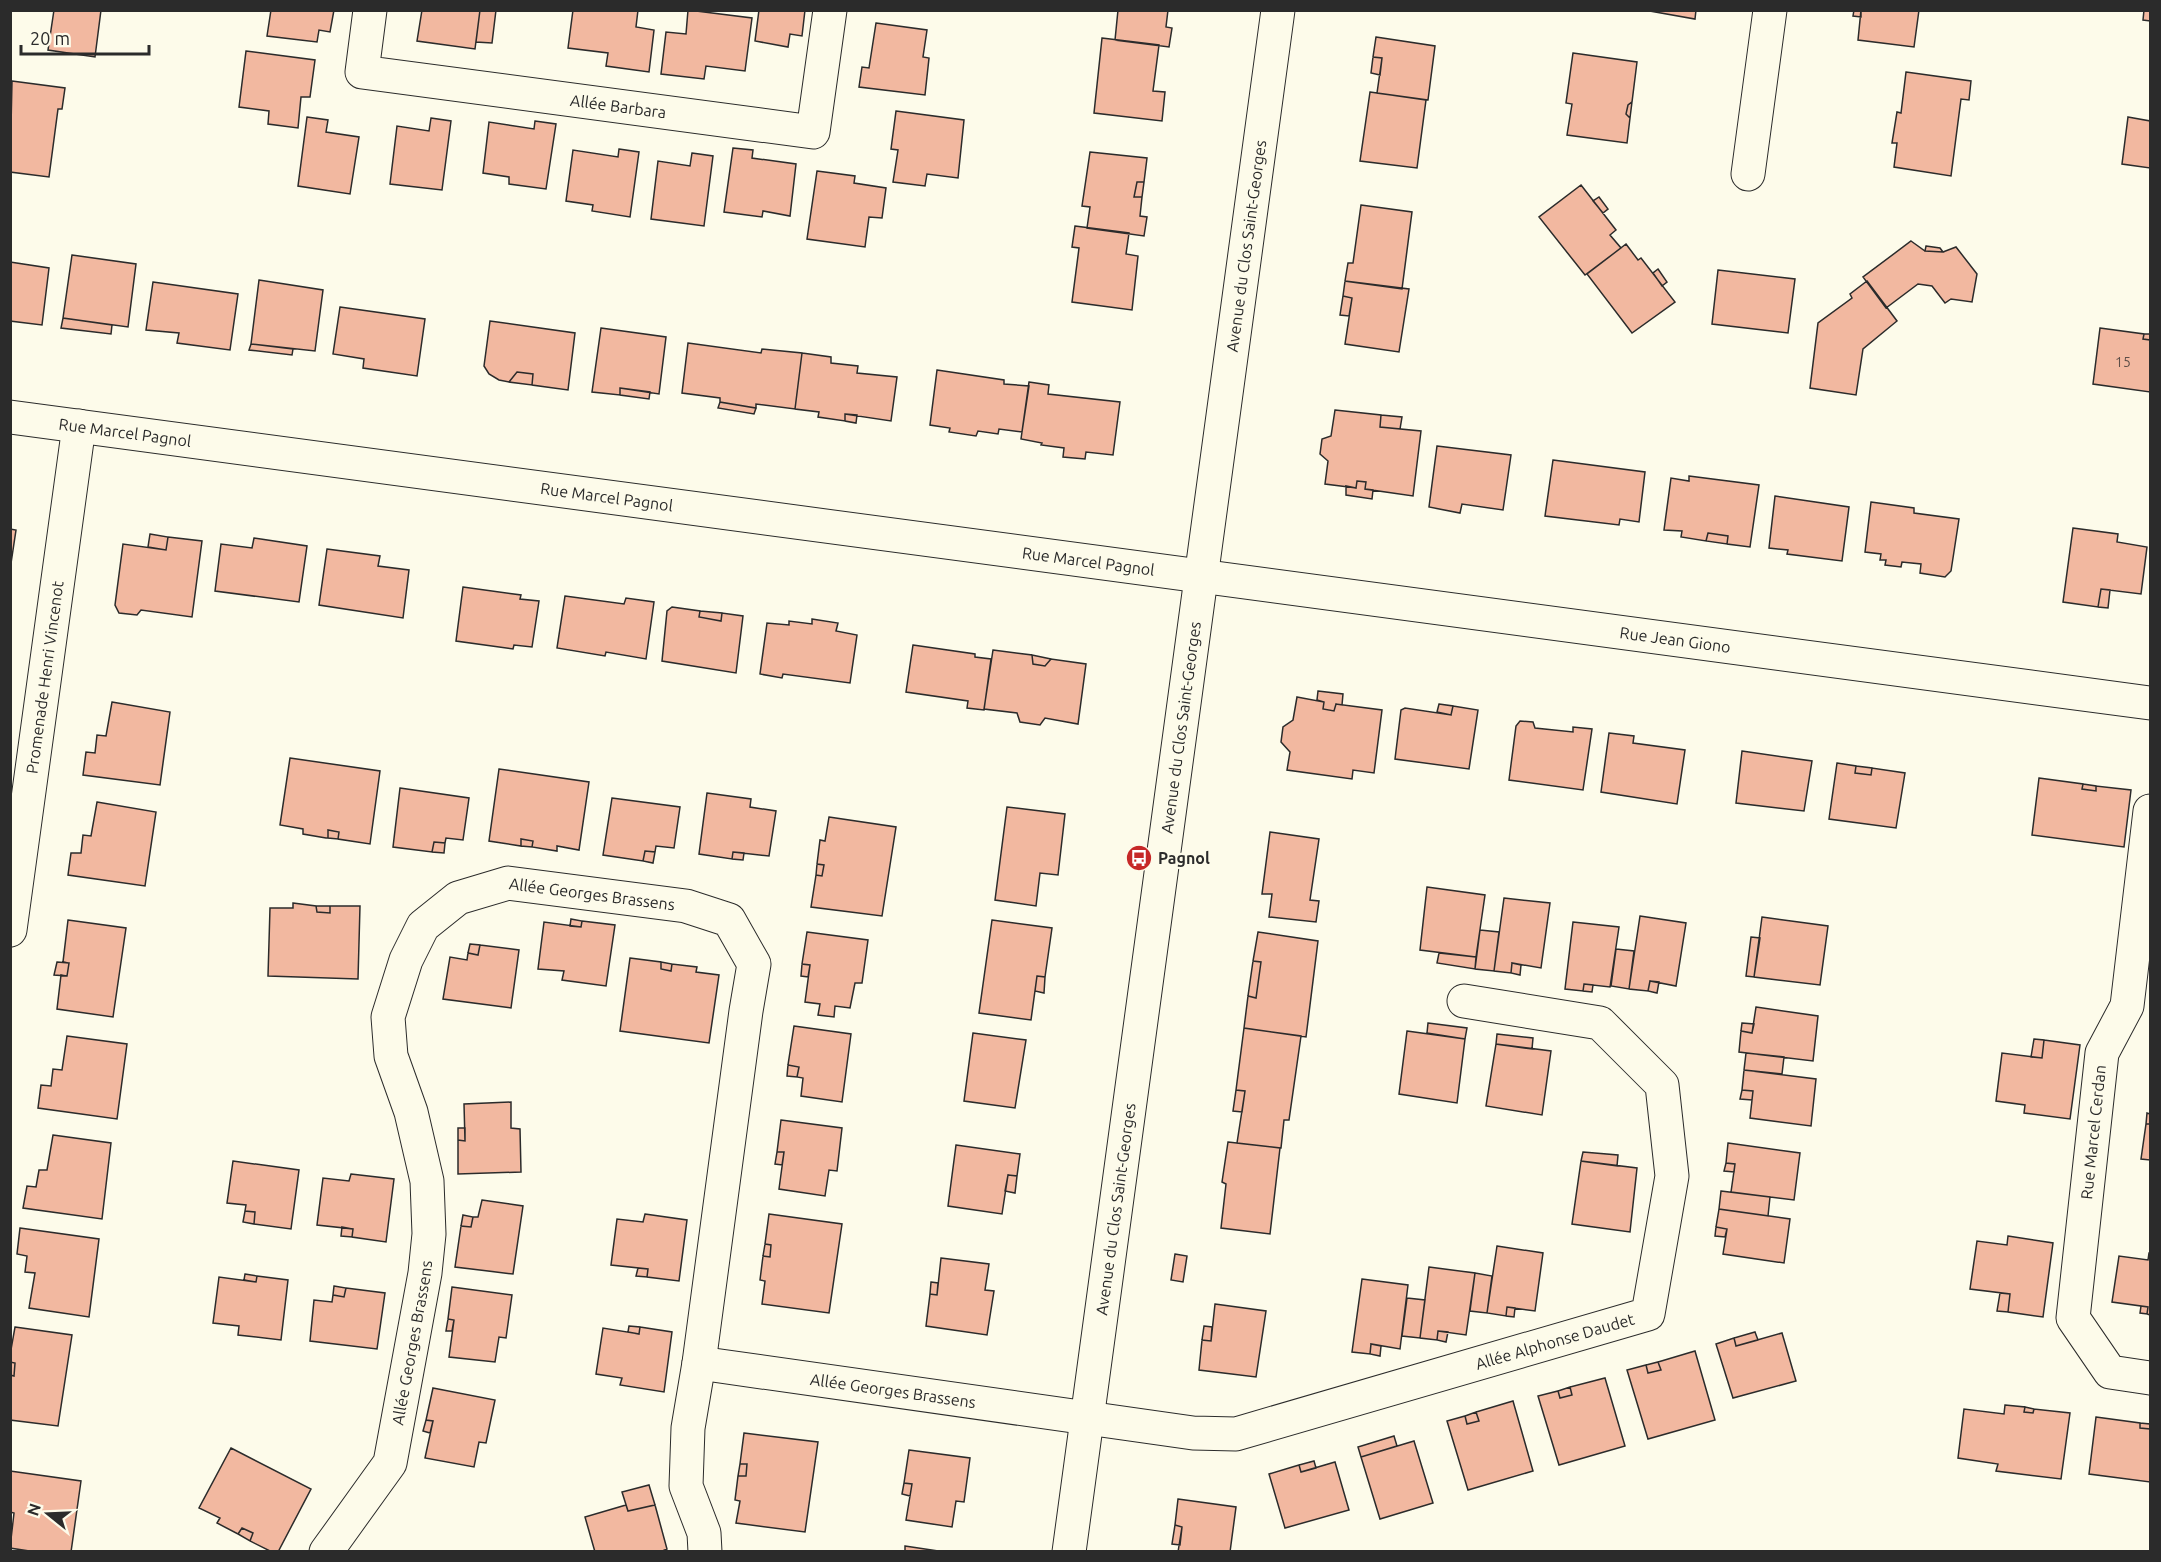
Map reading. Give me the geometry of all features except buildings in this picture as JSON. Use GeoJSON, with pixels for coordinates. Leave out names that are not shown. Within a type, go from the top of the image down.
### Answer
{"type":"FeatureCollection","features":[{"type":"Feature","properties":{"kind":"street","name":"Allée Barbara"},"geometry":{"type":"LineString","coordinates":[[370,10],[362,72],[813,132],[830,10]]}},
{"type":"Feature","properties":{"kind":"street","name":"Avenue du Clos Saint-Georges"},"geometry":{"type":"LineString","coordinates":[[1069,1551],[1278,10]]}},
{"type":"Feature","properties":{"kind":"street"},"geometry":{"type":"LineString","coordinates":[[1748,174],[1770,10]]}},
{"type":"Feature","properties":{"kind":"street","name":"Rue Marcel Pagnol"},"geometry":{"type":"LineString","coordinates":[[10,417],[1201,576]]}},
{"type":"Feature","properties":{"kind":"street","name":"Promenade Henri Vincenot"},"geometry":{"type":"LineString","coordinates":[[10,930],[79,426]]}},
{"type":"Feature","properties":{"kind":"street","name":"Rue Jean Giono"},"geometry":{"type":"LineString","coordinates":[[1201,576],[2151,703]]}},
{"type":"Feature","properties":{"kind":"street","name":"Rue Marcel Cerdan"},"geometry":{"type":"LineString","coordinates":[[2151,811],[2127,1006],[2102,1053],[2073,1318],[2110,1372],[2151,1378]]}},
{"type":"Feature","properties":{"kind":"street","name":"Allée Georges Brassens"},"geometry":{"type":"LineString","coordinates":[[326,1551],[390,1463],[425,1273],[429,1234],[427,1181],[411,1112],[392,1056],[388,1017],[406,960],[423,926],[458,898],[508,883],[686,906],[729,920],[754,964],[688,1428],[686,1486],[704,1533],[705,1551]]}},
{"type":"Feature","properties":{"kind":"street","name":"Allée Alphonse Daudet"},"geometry":{"type":"LineString","coordinates":[[1087,1417],[1193,1432],[1236,1434],[1648,1314],[1672,1176],[1662,1085],[1600,1023],[1464,1001]]}},
{"type":"Feature","properties":{"kind":"street","name":"Allée Georges Brassens"},"geometry":{"type":"LineString","coordinates":[[699,1363],[1087,1417]]}},
{"type":"Feature","properties":{"kind":"place","name":"Pagnol"},"geometry":{"type":"Point","coordinates":[1139,858]}}]}
